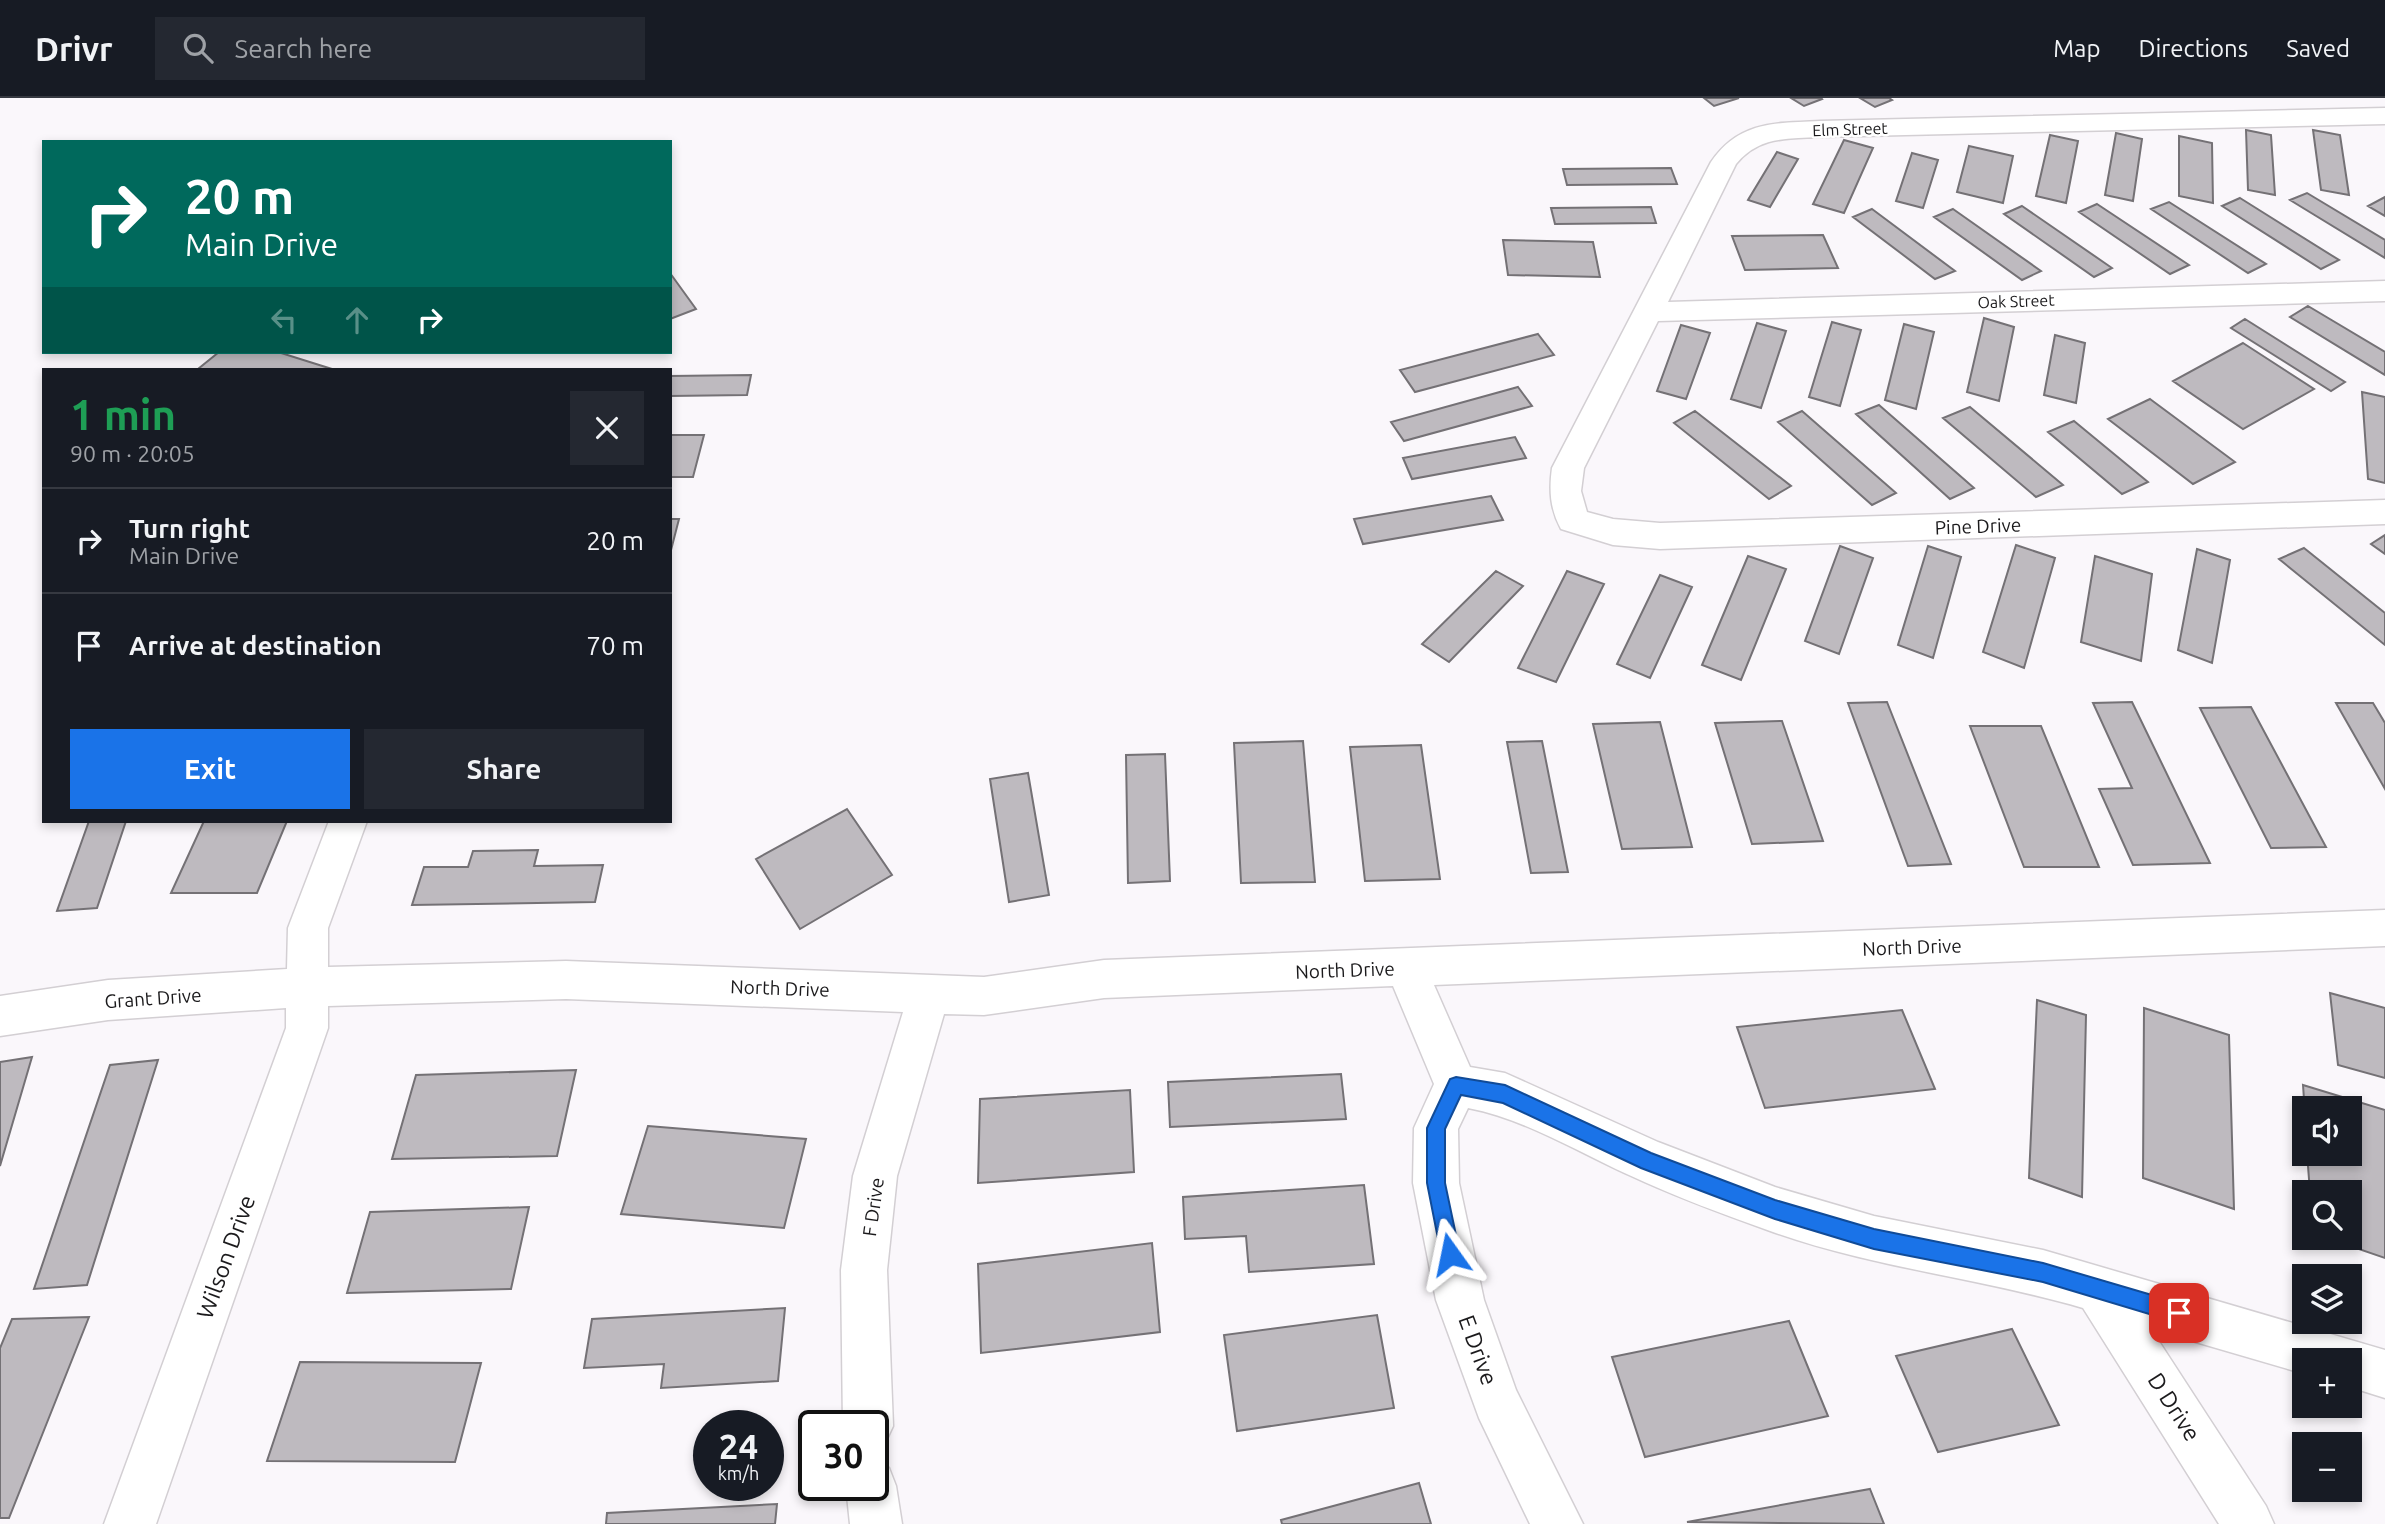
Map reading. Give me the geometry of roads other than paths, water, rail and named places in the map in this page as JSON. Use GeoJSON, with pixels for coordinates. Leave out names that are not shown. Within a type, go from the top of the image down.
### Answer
{"type":"FeatureCollection","features":[{"type":"Feature","properties":{"kind":"street"},"geometry":{"type":"LineString","coordinates":[[2133,98],[2150,121]]}},
{"type":"Feature","properties":{"kind":"street","name":"Elm Street"},"geometry":{"type":"LineString","coordinates":[[1573,520],[1565,491],[1568,468],[1724,162],[1736,145],[1751,136],[1820,129],[2385,116]]}},
{"type":"Feature","properties":{"kind":"street","name":"Oak Street"},"geometry":{"type":"LineString","coordinates":[[1647,312],[2385,291]]}},
{"type":"Feature","properties":{"kind":"street","name":"Pine Drive"},"geometry":{"type":"LineString","coordinates":[[1573,520],[1613,532],[1660,536],[2385,512]]}},
{"type":"Feature","properties":{"kind":"street","name":"Wilson Drive"},"geometry":{"type":"LineString","coordinates":[[130,1524],[307,1028],[309,928],[347,823]]}},
{"type":"Feature","properties":{"kind":"street","name":"North Drive"},"geometry":{"type":"LineString","coordinates":[[307,987],[566,980],[984,996],[1104,979],[2385,928]]}},
{"type":"Feature","properties":{"kind":"street"},"geometry":{"type":"LineString","coordinates":[[1406,967],[1456,1085],[1505,1094],[1647,1161],[1775,1210],[1874,1239],[2043,1273],[2297,1348]]}},
{"type":"Feature","properties":{"kind":"street","name":"Grant Drive"},"geometry":{"type":"LineString","coordinates":[[0,1016],[108,1000],[307,987]]}},
{"type":"Feature","properties":{"kind":"street","name":"F Drive"},"geometry":{"type":"LineString","coordinates":[[868,1410],[864,1270],[875,1177],[929,994]]}},
{"type":"Feature","properties":{"kind":"street","name":"E Drive"},"geometry":{"type":"LineString","coordinates":[[1456,1085],[1436,1128],[1436,1183],[1460,1300],[1496,1401],[1557,1524]]}},
{"type":"Feature","properties":{"kind":"street","name":"D Drive"},"geometry":{"type":"LineString","coordinates":[[2099,1290],[2248,1524]]}},
{"type":"Feature","properties":{"kind":"street"},"geometry":{"type":"LineString","coordinates":[[2362,1367],[2385,1374]]}},
{"type":"Feature","properties":{"kind":"street"},"geometry":{"type":"LineString","coordinates":[[874,1501],[876,1524]]}}]}
